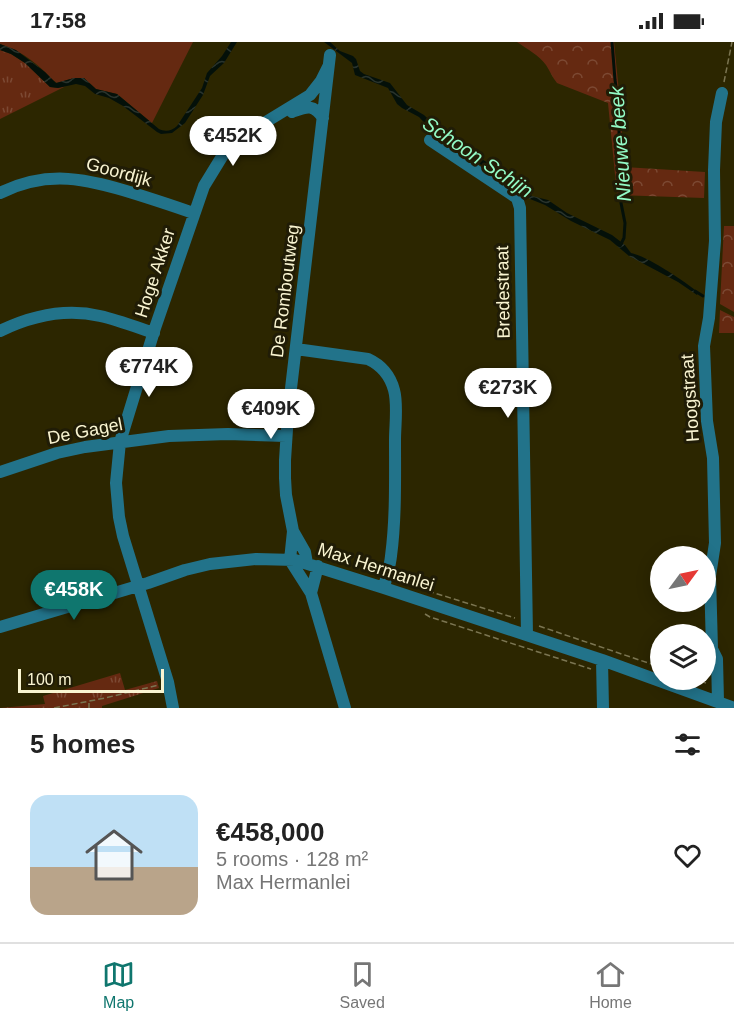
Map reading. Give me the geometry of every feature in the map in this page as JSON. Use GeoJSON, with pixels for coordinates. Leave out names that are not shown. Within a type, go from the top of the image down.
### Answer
{"type":"FeatureCollection","features":[{"type":"Feature","properties":{"kind":"street","name":"De Romboutweg"},"geometry":{"type":"LineString","coordinates":[[290,560],[293,531],[286,495],[286,436],[329,61]]}},
{"type":"Feature","properties":{"kind":"street","name":"Hoge Akker"},"geometry":{"type":"LineString","coordinates":[[173,708],[168,682],[119,517],[116,483],[120,442],[193,213],[204,186],[224,155],[243,137],[310,95],[321,81],[329,61]]}},
{"type":"Feature","properties":{"kind":"street","name":"Hoogstraat"},"geometry":{"type":"LineString","coordinates":[[718,701],[717,659],[712,649],[710,576],[715,543],[713,458],[707,421],[704,346],[709,318],[715,241],[716,122],[722,90]]}},
{"type":"Feature","properties":{"kind":"street","name":"Hoge Akker"},"geometry":{"type":"LineString","coordinates":[[271,119],[306,107],[316,109],[323,118]]}},
{"type":"Feature","properties":{"kind":"street","name":"Bredestraat"},"geometry":{"type":"LineString","coordinates":[[429,140],[517,198],[520,208],[529,629]]}},
{"type":"Feature","properties":{"kind":"street","name":"Goordijk"},"geometry":{"type":"LineString","coordinates":[[0,193],[39,180],[74,178],[111,186],[193,213]]}},
{"type":"Feature","properties":{"kind":"street"},"geometry":{"type":"LineString","coordinates":[[0,331],[32,318],[66,313],[100,316],[154,333]]}},
{"type":"Feature","properties":{"kind":"street"},"geometry":{"type":"LineString","coordinates":[[296,349],[368,359],[384,370],[394,389],[394,521],[391,558],[384,588]]}},
{"type":"Feature","properties":{"kind":"street","name":"De Gagel"},"geometry":{"type":"LineString","coordinates":[[0,472],[57,453],[120,442],[179,435],[286,436]]}},
{"type":"Feature","properties":{"kind":"street","name":"De Romboutweg"},"geometry":{"type":"LineString","coordinates":[[293,531],[312,565]]}},
{"type":"Feature","properties":{"kind":"street","name":"Max Hermanlei"},"geometry":{"type":"LineString","coordinates":[[0,627],[210,564],[256,559],[290,560],[529,629],[602,660],[734,708]]}},
{"type":"Feature","properties":{"kind":"street"},"geometry":{"type":"LineString","coordinates":[[290,560],[311,593],[345,708]]}},
{"type":"Feature","properties":{"kind":"street"},"geometry":{"type":"LineString","coordinates":[[311,593],[312,565]]}},
{"type":"Feature","properties":{"kind":"street"},"geometry":{"type":"LineString","coordinates":[[602,660],[603,708]]}},
{"type":"Feature","properties":{"kind":"path"},"geometry":{"type":"LineString","coordinates":[[722,90],[732,42]]}},
{"type":"Feature","properties":{"kind":"path"},"geometry":{"type":"LineString","coordinates":[[425,591],[430,590],[522,620]]}},
{"type":"Feature","properties":{"kind":"path"},"geometry":{"type":"LineString","coordinates":[[529,629],[650,664]]}},
{"type":"Feature","properties":{"kind":"path"},"geometry":{"type":"LineString","coordinates":[[54,708],[89,702],[168,682]]}},
{"type":"Feature","properties":{"kind":"path"},"geometry":{"type":"LineString","coordinates":[[89,702],[89,708]]}},
{"type":"Feature","properties":{"kind":"green space"},"geometry":{"type":"Polygon","coordinates":[[[0,42],[193,42],[152,123],[117,94],[96,89],[84,78],[74,78],[57,83],[30,59],[0,42]]]}},
{"type":"Feature","properties":{"kind":"green space"},"geometry":{"type":"Polygon","coordinates":[[[517,42],[614,42],[620,102],[618,116],[622,128],[621,153],[624,167],[705,172],[704,198],[617,195],[608,103],[557,83],[543,61],[517,42]]]}},
{"type":"Feature","properties":{"kind":"green space"},"geometry":{"type":"Polygon","coordinates":[[[0,50],[25,63],[50,87],[66,86],[0,119],[0,50]]]}},
{"type":"Feature","properties":{"kind":"green space"},"geometry":{"type":"Polygon","coordinates":[[[724,226],[734,226],[734,312],[720,304],[724,226]]]}},
{"type":"Feature","properties":{"kind":"green space"},"geometry":{"type":"Polygon","coordinates":[[[720,310],[734,317],[734,333],[719,333],[720,310]]]}},
{"type":"Feature","properties":{"kind":"green space"},"geometry":{"type":"Polygon","coordinates":[[[120,673],[125,690],[157,681],[159,688],[102,706],[102,708],[0,708],[45,704],[43,696],[120,673]]]}},
{"type":"Feature","properties":{"kind":"water"},"geometry":{"type":"Polygon","coordinates":[[[231,42],[237,42],[224,63],[210,76],[203,95],[185,123],[172,133],[161,134],[123,106],[109,98],[95,94],[85,86],[76,84],[58,88],[50,87],[25,63],[0,50],[0,44],[16,50],[56,83],[84,78],[96,89],[117,94],[159,129],[166,131],[177,126],[202,88],[207,73],[231,42]]]}},
{"type":"Feature","properties":{"kind":"water"},"geometry":{"type":"Polygon","coordinates":[[[324,42],[330,42],[340,51],[353,56],[360,71],[364,74],[390,83],[407,105],[424,115],[454,142],[493,166],[507,178],[520,184],[532,196],[548,200],[567,213],[612,235],[631,253],[675,276],[698,292],[697,295],[678,282],[629,256],[610,240],[501,182],[486,167],[472,161],[452,147],[419,117],[397,104],[388,88],[355,75],[352,63],[324,42]]]}},
{"type":"Feature","properties":{"kind":"waterway","name":"Nieuwe beek"},"geometry":{"type":"LineString","coordinates":[[612,42],[618,100],[616,116],[619,125],[619,154],[623,167],[621,203],[625,223],[624,238],[620,246]]}},
{"type":"Feature","properties":{"kind":"waterway","name":"Schoon Schijn"},"geometry":{"type":"LineString","coordinates":[[695,291],[703,296]]}}]}
